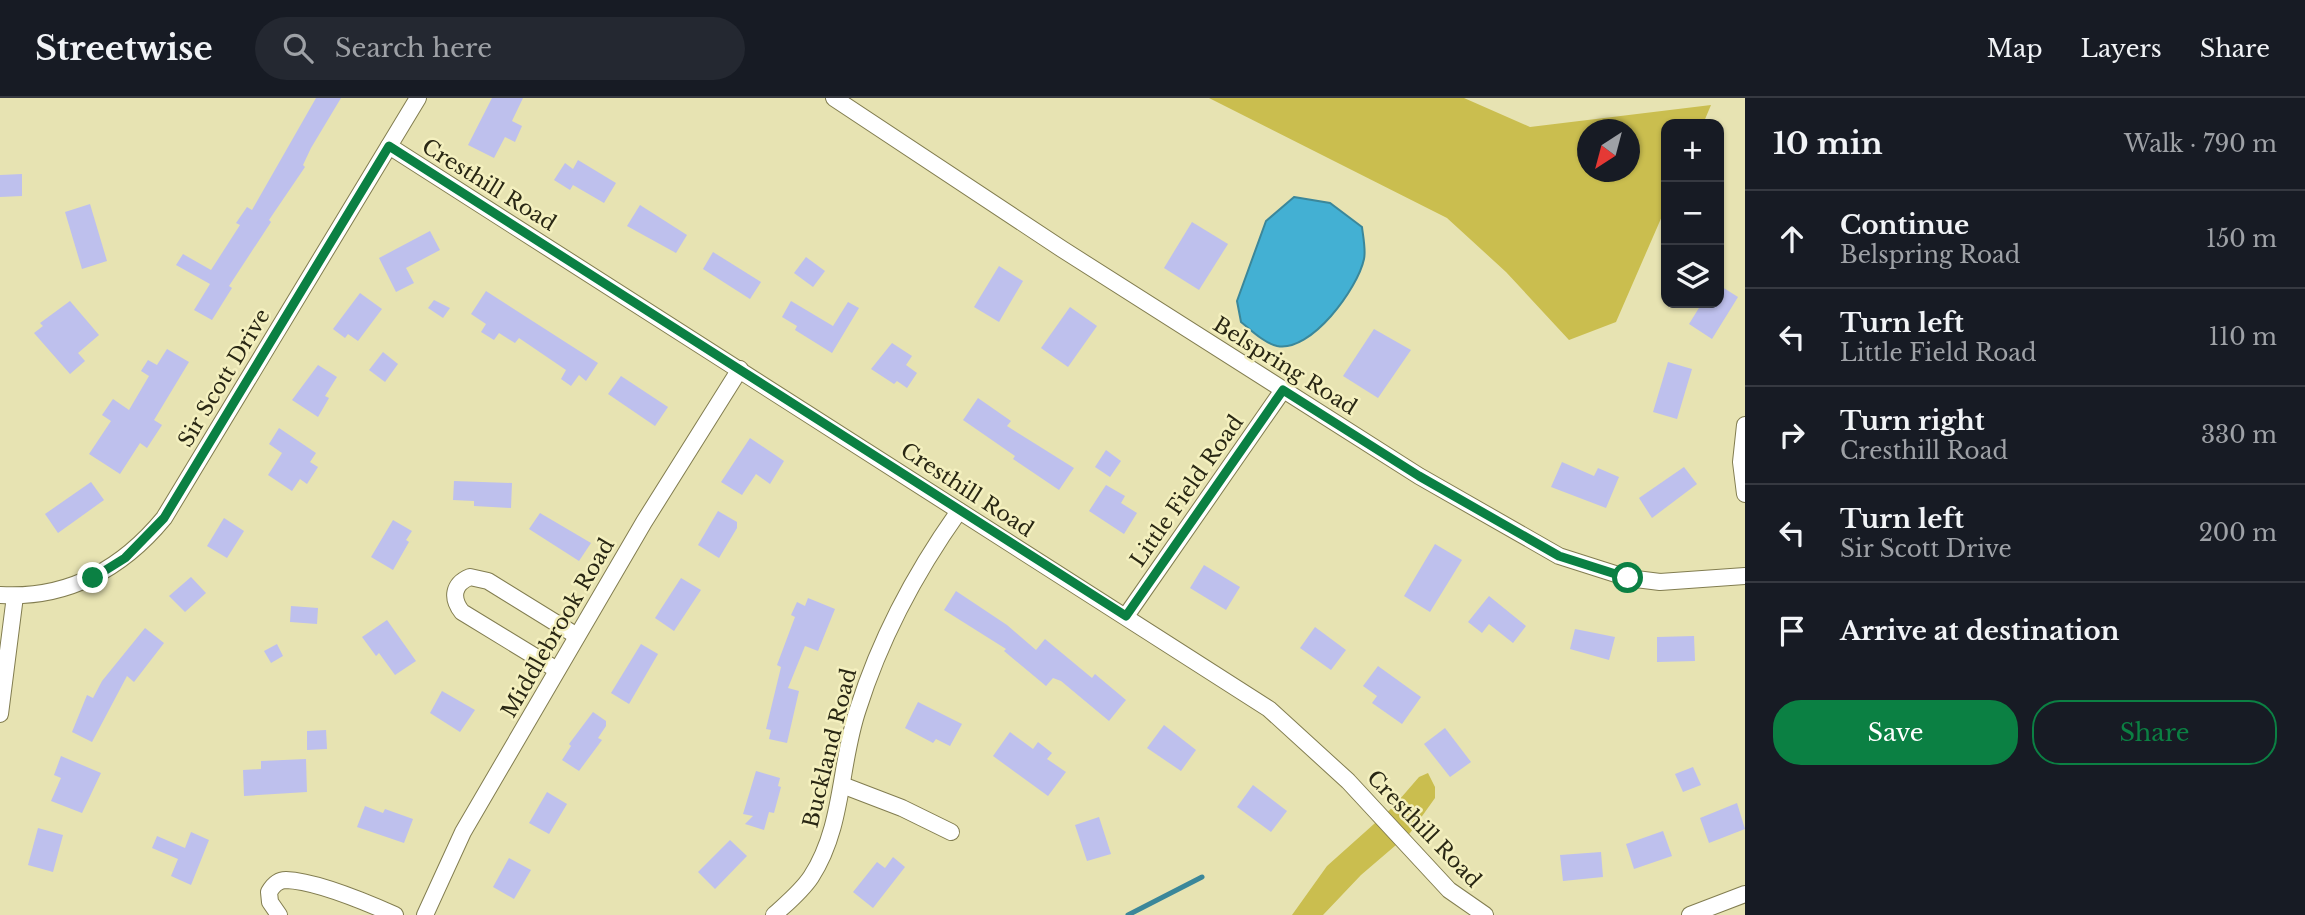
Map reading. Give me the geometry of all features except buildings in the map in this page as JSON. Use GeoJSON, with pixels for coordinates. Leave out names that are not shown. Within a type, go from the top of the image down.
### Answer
{"type":"FeatureCollection","features":[{"type":"Feature","properties":{"kind":"street","name":"Sir Scott Drive"},"geometry":{"type":"LineString","coordinates":[[7,595],[48,593],[93,578],[125,558],[164,518],[418,98]]}},
{"type":"Feature","properties":{"kind":"street","name":"Belspring Road"},"geometry":{"type":"LineString","coordinates":[[834,98],[1419,476],[1559,556],[1628,578],[1660,582],[1745,576]]}},
{"type":"Feature","properties":{"kind":"street","name":"Cresthill Road"},"geometry":{"type":"LineString","coordinates":[[389,146],[1269,709],[1310,744],[1449,890],[1485,915]]}},
{"type":"Feature","properties":{"kind":"street","name":"Middlebrook Road"},"geometry":{"type":"LineString","coordinates":[[425,915],[463,832],[693,441],[740,369]]}},
{"type":"Feature","properties":{"kind":"street","name":"Little Field Road"},"geometry":{"type":"LineString","coordinates":[[1126,616],[1283,390]]}},
{"type":"Feature","properties":{"kind":"street"},"geometry":{"type":"LineString","coordinates":[[1745,425],[1741,462],[1745,494]]}},
{"type":"Feature","properties":{"kind":"street","name":"Buckland Road"},"geometry":{"type":"LineString","coordinates":[[774,915],[801,890],[824,853],[834,827],[856,712],[875,660],[923,561],[959,511]]}},
{"type":"Feature","properties":{"kind":"street"},"geometry":{"type":"LineString","coordinates":[[557,670],[462,612],[456,604],[454,593],[458,585],[470,577],[488,581],[577,636]]}},
{"type":"Feature","properties":{"kind":"street"},"geometry":{"type":"LineString","coordinates":[[0,714],[7,595]]}},
{"type":"Feature","properties":{"kind":"street"},"geometry":{"type":"LineString","coordinates":[[842,785],[902,808],[951,832]]}},
{"type":"Feature","properties":{"kind":"street"},"geometry":{"type":"LineString","coordinates":[[279,915],[270,902],[269,892],[278,882],[286,880],[327,890],[395,915]]}},
{"type":"Feature","properties":{"kind":"street"},"geometry":{"type":"LineString","coordinates":[[1690,915],[1745,894]]}},
{"type":"Feature","properties":{"kind":"shaded area"},"geometry":{"type":"Polygon","coordinates":[[[1209,98],[1464,98],[1530,127],[1577,121],[1577,182],[1640,182],[1640,119],[1596,119],[1711,105],[1705,119],[1661,119],[1661,218],[1616,322],[1569,340],[1506,272],[1447,218],[1209,98]]]}},
{"type":"Feature","properties":{"kind":"shaded area"},"geometry":{"type":"Polygon","coordinates":[[[1428,773],[1435,787],[1435,798],[1410,833],[1361,875],[1323,915],[1292,915],[1327,866],[1393,807],[1419,777],[1428,773]]]}},
{"type":"Feature","properties":{"kind":"water"},"geometry":{"type":"Polygon","coordinates":[[[1294,197],[1330,203],[1362,227],[1365,255],[1353,286],[1331,316],[1304,339],[1290,345],[1277,346],[1241,322],[1237,301],[1266,221],[1294,197]]]}},
{"type":"Feature","properties":{"kind":"waterway"},"geometry":{"type":"LineString","coordinates":[[1128,915],[1202,877]]}},
{"type":"Feature","properties":{"kind":"route"},"geometry":{"type":"LineString","coordinates":[[93,578],[125,558],[146,540],[164,518],[389,146],[1126,616],[1283,390],[1419,476],[1559,556],[1603,573],[1628,578]]}}]}
